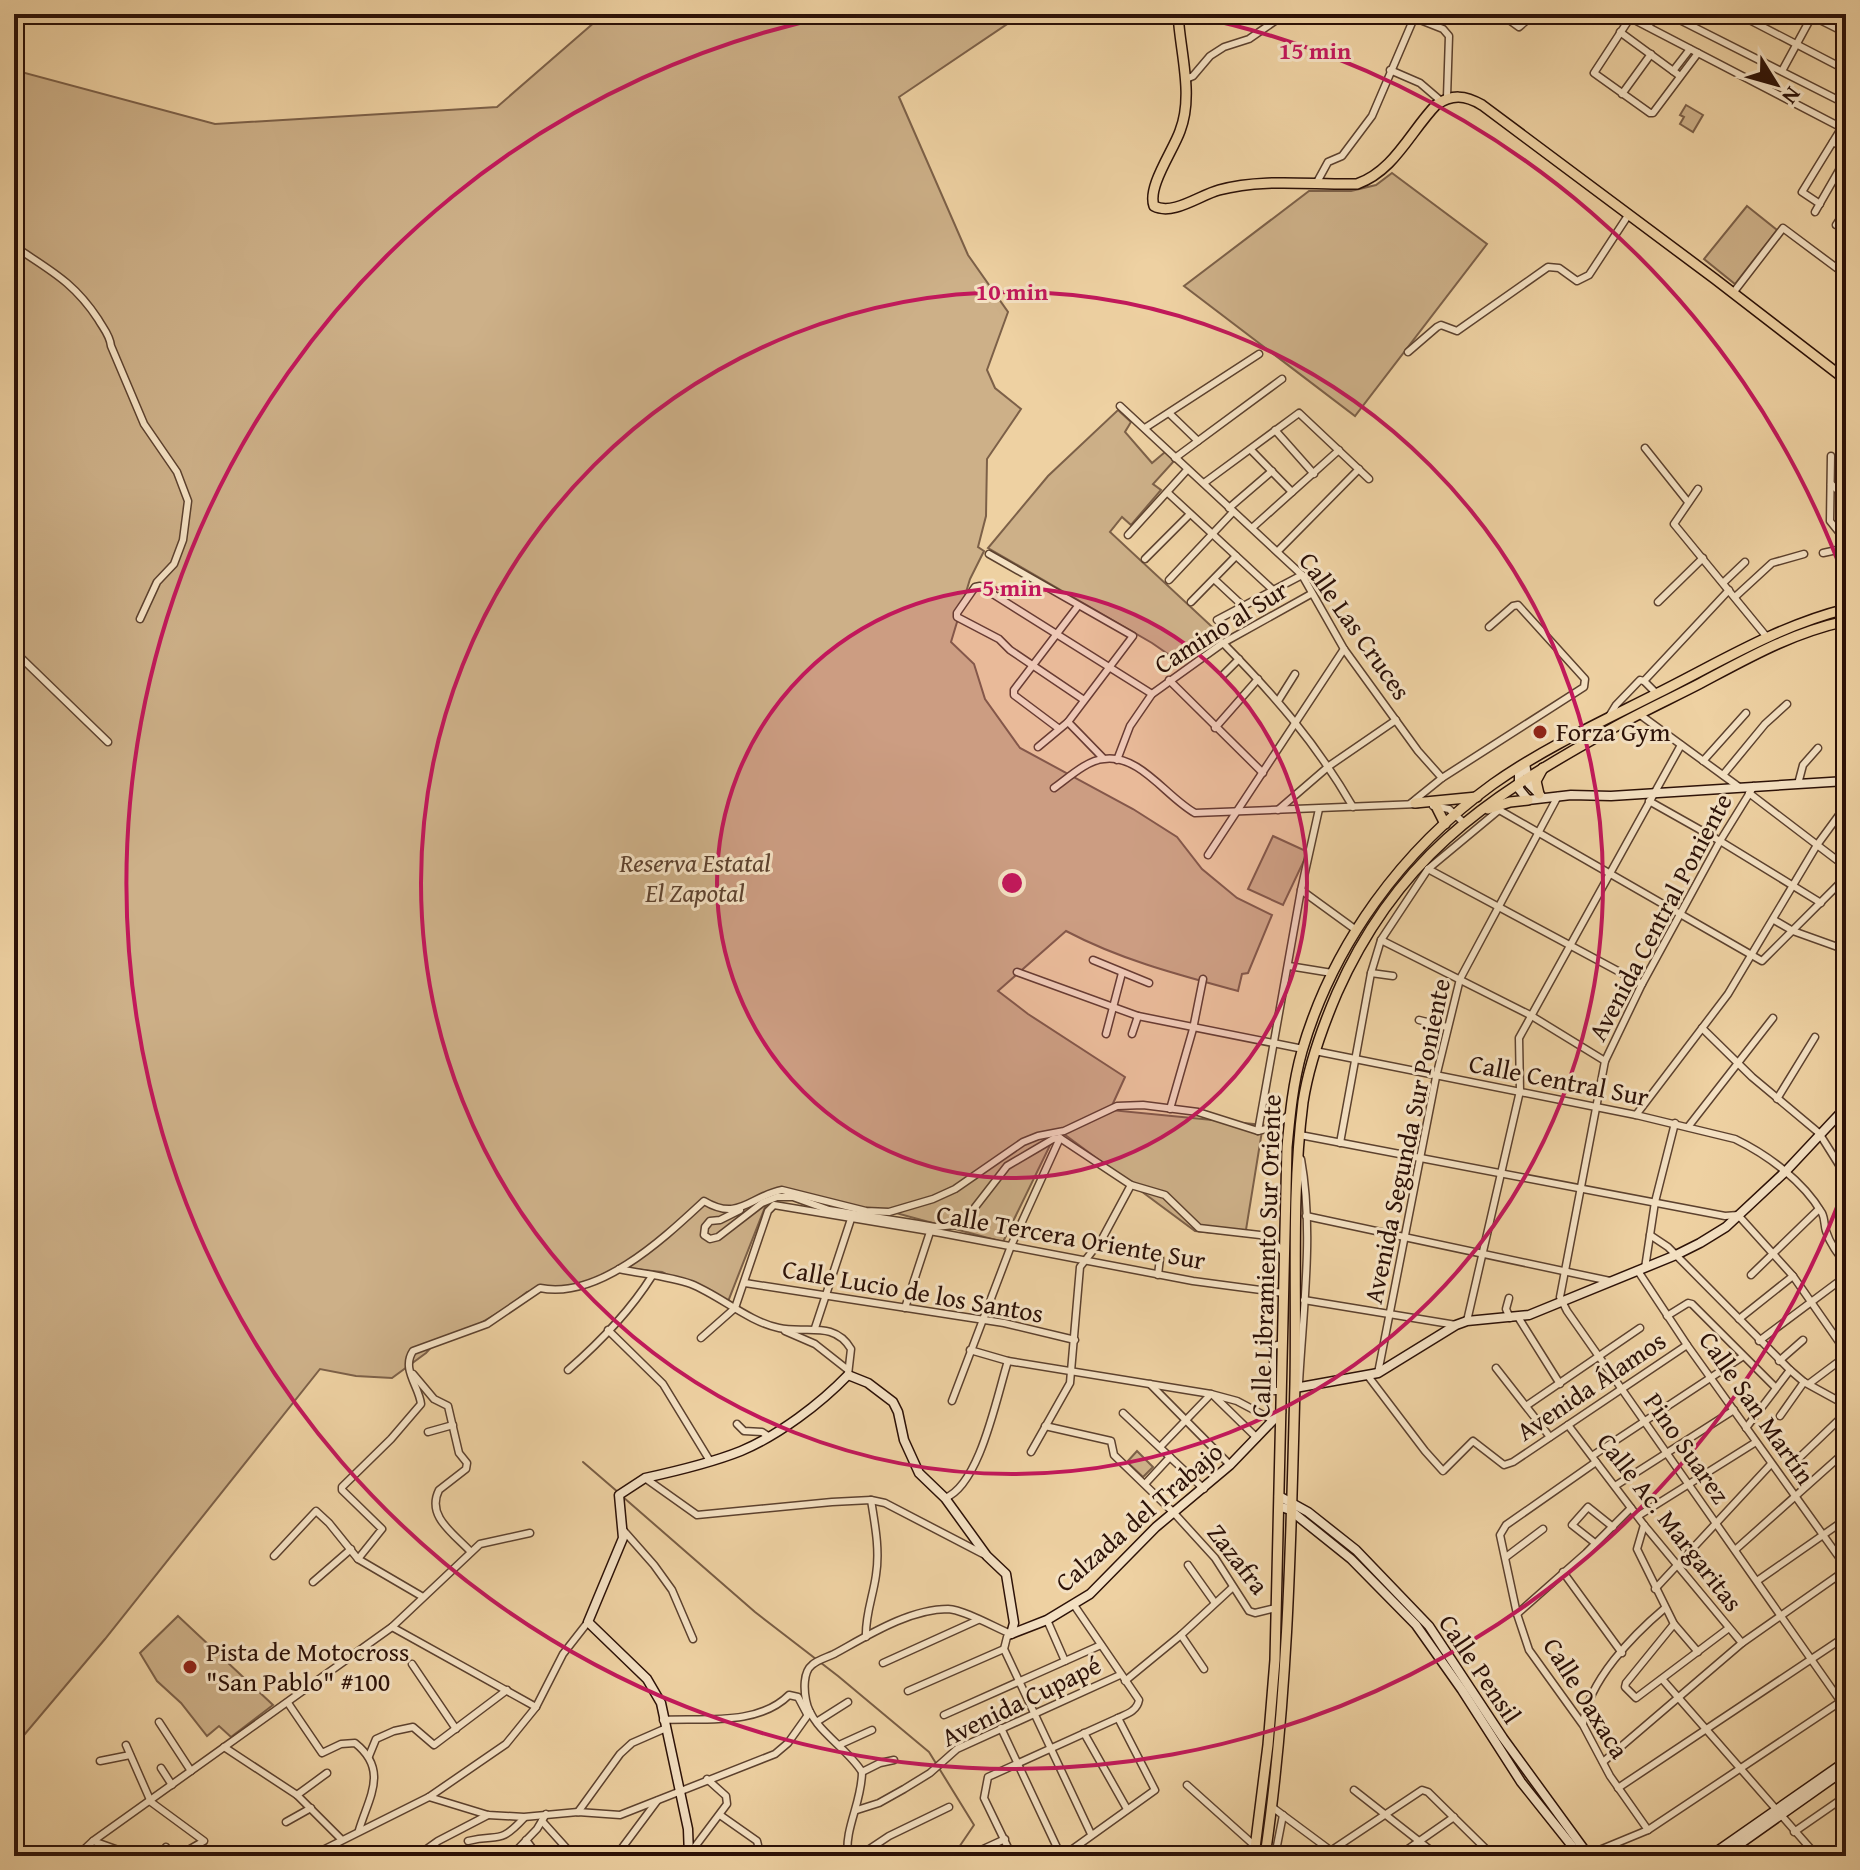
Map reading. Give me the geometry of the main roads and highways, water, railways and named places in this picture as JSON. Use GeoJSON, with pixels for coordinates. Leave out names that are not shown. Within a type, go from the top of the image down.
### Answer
{"type":"FeatureCollection","features":[{"type":"Feature","properties":{"kind":"main road"},"geometry":{"type":"LineString","coordinates":[[1178,14],[1186,79],[1185,115],[1152,193],[1154,206],[1174,208],[1209,193],[1236,186],[1357,184],[1378,176],[1424,118],[1444,99],[1465,97],[1482,105],[1629,214],[1846,380]]}},
{"type":"Feature","properties":{"kind":"main road","name":"Calle Libramiento Sur Oriente"},"geometry":{"type":"LineString","coordinates":[[1255,1851],[1272,1698],[1281,1412],[1277,1374],[1282,1344],[1290,1114],[1303,1049],[1332,973],[1356,930],[1407,860],[1477,797],[1522,766],[1766,636],[1846,609]]}},
{"type":"Feature","properties":{"kind":"main road","name":"Calle Libramiento Sur Oriente"},"geometry":{"type":"LineString","coordinates":[[1265,1856],[1286,1658],[1297,1387],[1298,1147],[1304,1098],[1315,1051],[1344,977],[1369,931],[1412,871],[1473,815],[1548,763],[1753,653],[1846,621]]}},
{"type":"Feature","properties":{"kind":"main road"},"geometry":{"type":"LineString","coordinates":[[1542,796],[1536,781],[1548,763]]}},
{"type":"Feature","properties":{"kind":"main road"},"geometry":{"type":"LineString","coordinates":[[1413,803],[1477,797]]}},
{"type":"Feature","properties":{"kind":"main road"},"geometry":{"type":"LineString","coordinates":[[1473,815],[1528,800]]}},
{"type":"Feature","properties":{"kind":"main road"},"geometry":{"type":"LineString","coordinates":[[1436,806],[1445,824]]}},
{"type":"Feature","properties":{"kind":"waterway"},"geometry":{"type":"LineString","coordinates":[[583,1462],[619,1493]]}},
{"type":"Feature","properties":{"kind":"waterway"},"geometry":{"type":"LineString","coordinates":[[623,1497],[755,1612],[929,1752],[974,1825],[953,1856]]}},
{"type":"Feature","properties":{"kind":"place","name":"Forza Gym"},"geometry":{"type":"Point","coordinates":[1540,732]}},
{"type":"Feature","properties":{"kind":"place","name":"Pista de Motocross \"San Pablo\" #100"},"geometry":{"type":"Point","coordinates":[190,1667]}},
{"type":"Feature","properties":{"kind":"park label","name":"Reserva Estatal El Zapotal"},"geometry":{"type":"Point","coordinates":[695,878]}}]}
